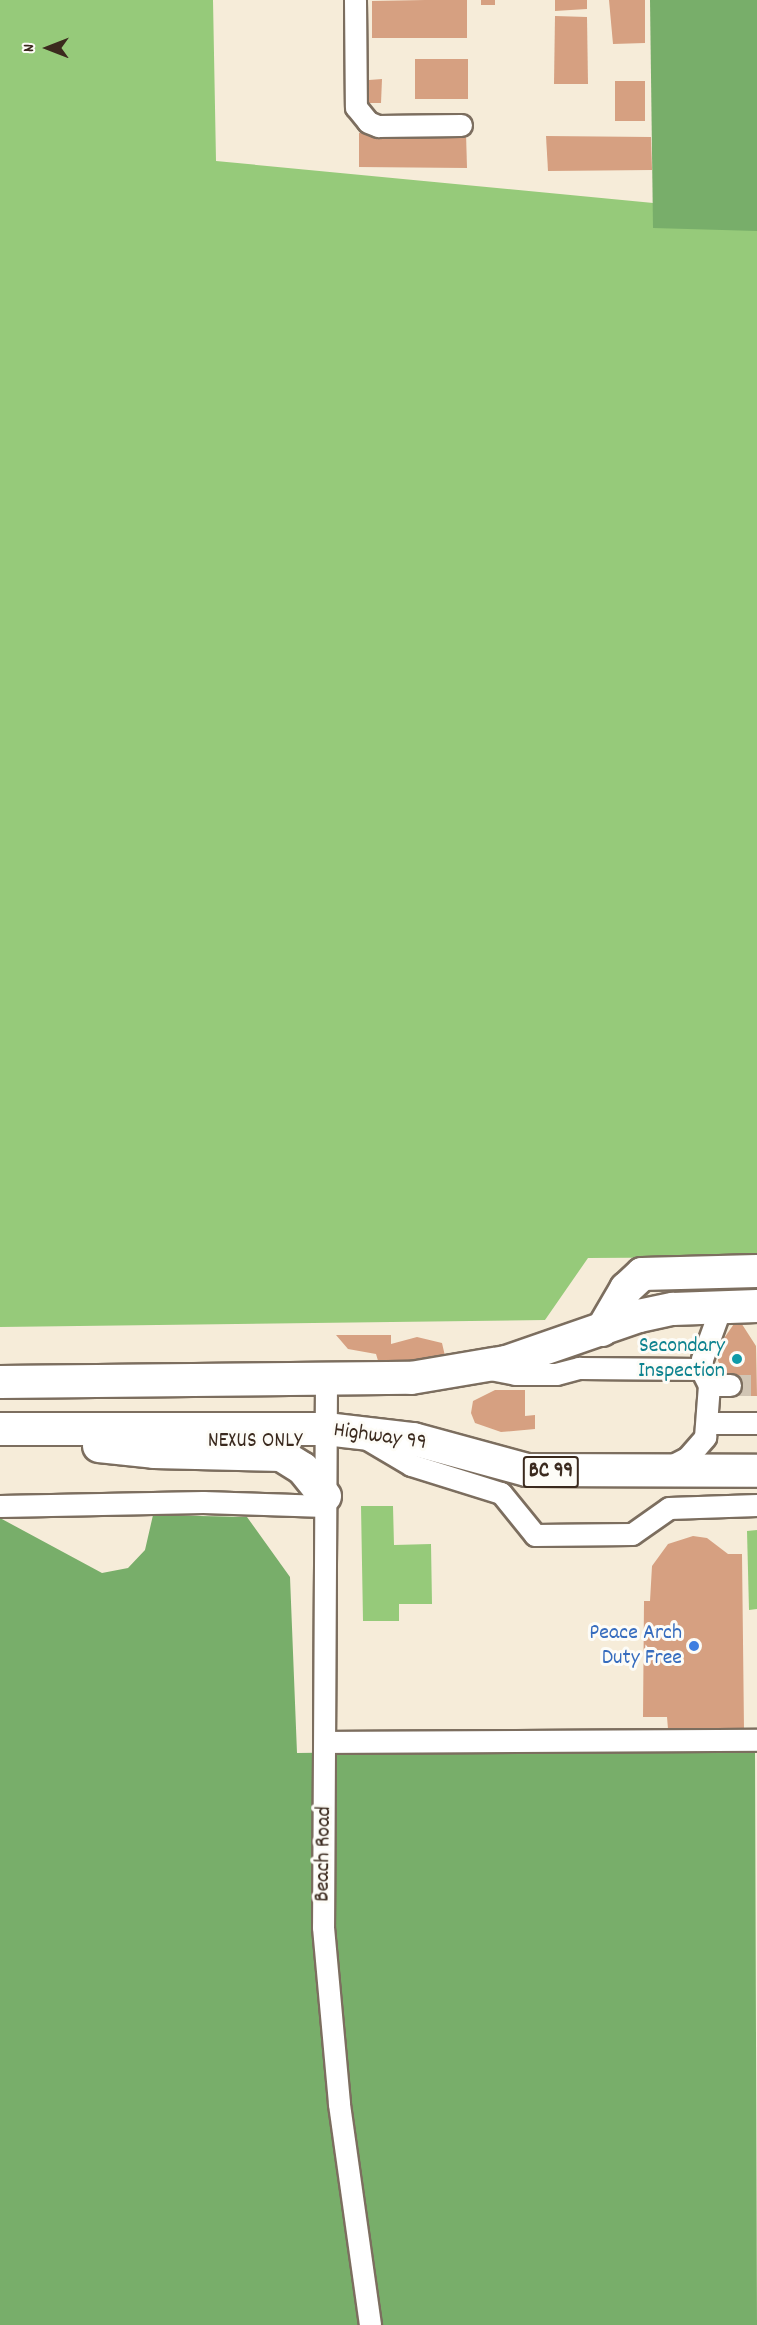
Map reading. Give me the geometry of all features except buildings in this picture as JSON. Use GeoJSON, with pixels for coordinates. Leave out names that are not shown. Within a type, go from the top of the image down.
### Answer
{"type":"FeatureCollection","features":[{"type":"Feature","properties":{"kind":"highway"},"geometry":{"type":"LineString","coordinates":[[602,1330],[626,1289],[642,1274],[757,1271]]}},
{"type":"Feature","properties":{"kind":"highway"},"geometry":{"type":"LineString","coordinates":[[0,1382],[363,1380],[420,1377],[482,1368],[541,1352],[602,1330],[673,1309],[744,1306]]}},
{"type":"Feature","properties":{"kind":"highway"},"geometry":{"type":"LineString","coordinates":[[0,1431],[154,1452],[281,1455],[303,1469],[325,1501]]}},
{"type":"Feature","properties":{"kind":"highway","name":"Highway 99"},"geometry":{"type":"LineString","coordinates":[[0,1431],[334,1434],[413,1439],[526,1470],[757,1471]]}},
{"type":"Feature","properties":{"kind":"street"},"geometry":{"type":"LineString","coordinates":[[355,0],[357,107],[368,122],[378,126],[460,124]]}},
{"type":"Feature","properties":{"kind":"street"},"geometry":{"type":"LineString","coordinates":[[656,1472],[687,1458],[705,1437],[709,1423],[705,1377],[718,1316],[744,1306]]}},
{"type":"Feature","properties":{"kind":"street"},"geometry":{"type":"LineString","coordinates":[[482,1368],[515,1374],[556,1374],[579,1368],[705,1377],[730,1384]]}},
{"type":"Feature","properties":{"kind":"street","name":"Beach Road"},"geometry":{"type":"LineString","coordinates":[[326,1380],[334,1434],[325,1501],[326,1742],[323,1927],[339,2104],[370,2325]]}},
{"type":"Feature","properties":{"kind":"street"},"geometry":{"type":"LineString","coordinates":[[709,1423],[757,1423]]}},
{"type":"Feature","properties":{"kind":"street"},"geometry":{"type":"LineString","coordinates":[[334,1434],[381,1448],[536,1484],[757,1485]]}},
{"type":"Feature","properties":{"kind":"street","name":"NEXUS ONLY"},"geometry":{"type":"LineString","coordinates":[[0,1443],[78,1443],[334,1434]]}},
{"type":"Feature","properties":{"kind":"street"},"geometry":{"type":"LineString","coordinates":[[381,1448],[411,1465],[501,1493],[535,1535],[626,1535],[639,1531],[669,1508],[757,1505]]}},
{"type":"Feature","properties":{"kind":"street"},"geometry":{"type":"LineString","coordinates":[[0,1506],[325,1501]]}},
{"type":"Feature","properties":{"kind":"street"},"geometry":{"type":"LineString","coordinates":[[609,1538],[634,1544],[674,1519],[757,1517]]}},
{"type":"Feature","properties":{"kind":"street"},"geometry":{"type":"LineString","coordinates":[[326,1742],[757,1740]]}},
{"type":"Feature","properties":{"kind":"green space"},"geometry":{"type":"Polygon","coordinates":[[[0,0],[213,0],[216,161],[757,213],[757,1257],[588,1258],[545,1320],[0,1327],[0,0]]]}},
{"type":"Feature","properties":{"kind":"green space"},"geometry":{"type":"Polygon","coordinates":[[[650,0],[757,0],[757,231],[653,228],[650,0]]]}},
{"type":"Feature","properties":{"kind":"green space"},"geometry":{"type":"Polygon","coordinates":[[[361,1506],[393,1506],[394,1545],[431,1544],[432,1604],[399,1604],[399,1621],[363,1621],[361,1506]]]}},
{"type":"Feature","properties":{"kind":"green space"},"geometry":{"type":"Polygon","coordinates":[[[153,1515],[247,1517],[290,1577],[297,1753],[755,1747],[757,2325],[0,2325],[0,1518],[102,1573],[128,1568],[145,1550],[153,1515]]]}},
{"type":"Feature","properties":{"kind":"green space"},"geometry":{"type":"Polygon","coordinates":[[[757,1530],[757,1609],[749,1610],[747,1531],[757,1530]]]}},
{"type":"Feature","properties":{"kind":"tunnel"},"geometry":{"type":"LineString","coordinates":[[730,1385],[757,1385]]}},
{"type":"Feature","properties":{"kind":"place","name":"Secondary Inspection"},"geometry":{"type":"Point","coordinates":[737,1359]}},
{"type":"Feature","properties":{"kind":"place","name":"Peace Arch Duty Free"},"geometry":{"type":"Point","coordinates":[694,1646]}}]}
